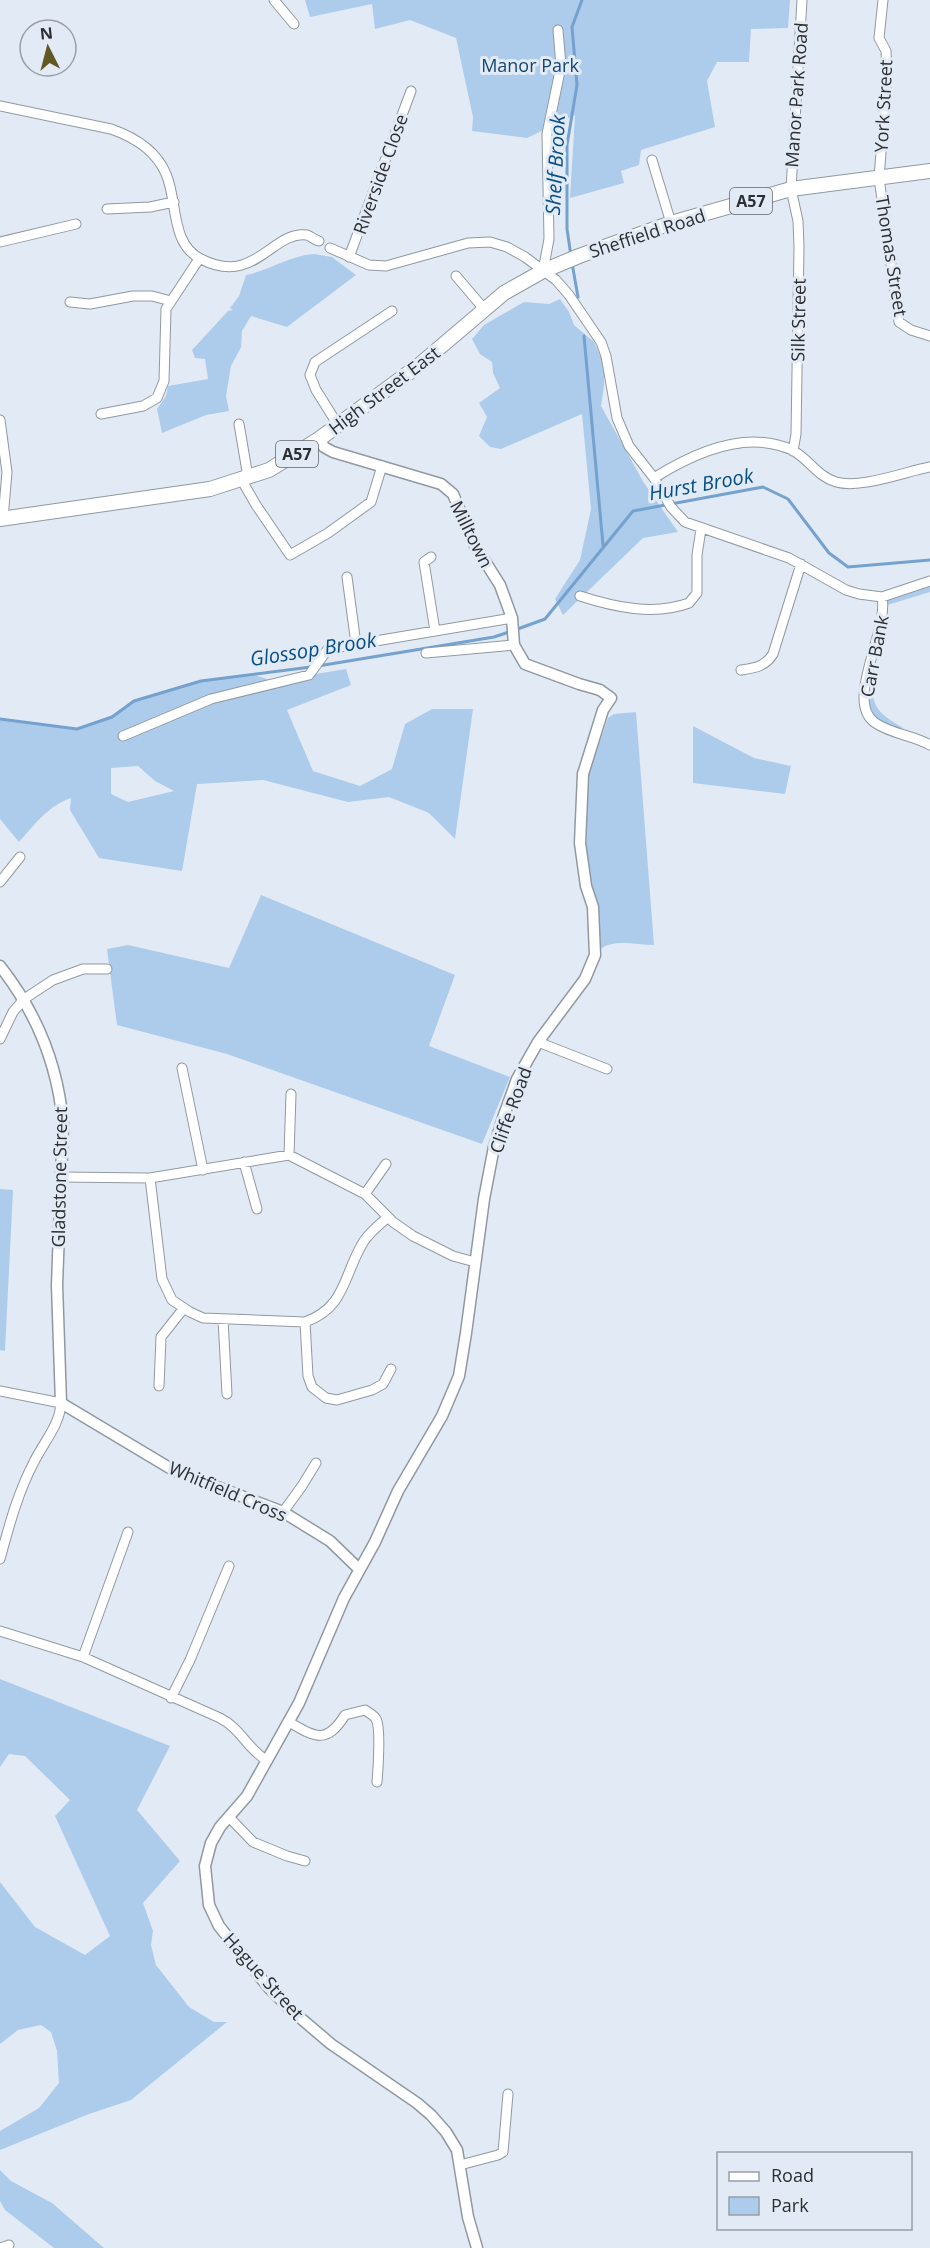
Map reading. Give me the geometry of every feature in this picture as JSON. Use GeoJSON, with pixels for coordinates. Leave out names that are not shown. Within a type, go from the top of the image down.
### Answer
{"type":"FeatureCollection","features":[{"type":"Feature","properties":{"kind":"main road","name":"Sheffield Road"},"geometry":{"type":"LineString","coordinates":[[543,271],[671,223],[791,189],[930,171]]}},
{"type":"Feature","properties":{"kind":"main road","name":"High Street East"},"geometry":{"type":"LineString","coordinates":[[2,519],[210,489],[284,463],[418,366],[504,293],[543,271]]}},
{"type":"Feature","properties":{"kind":"street"},"geometry":{"type":"LineString","coordinates":[[274,0],[294,24]]}},
{"type":"Feature","properties":{"kind":"street","name":"Manor Park Road"},"geometry":{"type":"LineString","coordinates":[[791,189],[802,0]]}},
{"type":"Feature","properties":{"kind":"street","name":"York Street"},"geometry":{"type":"LineString","coordinates":[[879,178],[887,75],[886,51],[879,38],[883,0]]}},
{"type":"Feature","properties":{"kind":"street"},"geometry":{"type":"LineString","coordinates":[[543,271],[549,239],[547,134],[561,66],[558,30]]}},
{"type":"Feature","properties":{"kind":"street","name":"Riverside Close"},"geometry":{"type":"LineString","coordinates":[[349,257],[411,91]]}},
{"type":"Feature","properties":{"kind":"street"},"geometry":{"type":"LineString","coordinates":[[0,106],[93,125],[128,135],[143,144],[157,158],[166,172],[182,239],[199,259],[214,265],[233,267],[247,264],[282,242],[297,236],[307,235],[319,241]]}},
{"type":"Feature","properties":{"kind":"street"},"geometry":{"type":"LineString","coordinates":[[652,160],[671,223]]}},
{"type":"Feature","properties":{"kind":"street","name":"Thomas Street"},"geometry":{"type":"LineString","coordinates":[[879,178],[899,322],[912,330],[930,336]]}},
{"type":"Feature","properties":{"kind":"street","name":"Silk Street"},"geometry":{"type":"LineString","coordinates":[[791,189],[798,221],[799,247],[796,434],[793,451]]}},
{"type":"Feature","properties":{"kind":"street"},"geometry":{"type":"LineString","coordinates":[[107,209],[150,207],[174,202]]}},
{"type":"Feature","properties":{"kind":"street"},"geometry":{"type":"LineString","coordinates":[[0,242],[76,224]]}},
{"type":"Feature","properties":{"kind":"street"},"geometry":{"type":"LineString","coordinates":[[330,248],[369,265],[387,266],[468,243],[490,242],[507,247],[556,280],[601,342],[606,356],[616,418],[629,446],[654,478],[670,507],[685,522],[789,558],[846,591],[882,597],[930,580]]}},
{"type":"Feature","properties":{"kind":"street"},"geometry":{"type":"LineString","coordinates":[[101,414],[143,406],[157,398],[164,381],[165,318],[171,301],[199,259]]}},
{"type":"Feature","properties":{"kind":"street"},"geometry":{"type":"LineString","coordinates":[[456,276],[485,309]]}},
{"type":"Feature","properties":{"kind":"street"},"geometry":{"type":"LineString","coordinates":[[70,303],[90,304],[133,296],[152,296],[171,301]]}},
{"type":"Feature","properties":{"kind":"street"},"geometry":{"type":"LineString","coordinates":[[338,425],[316,390],[310,375],[315,362],[392,311]]}},
{"type":"Feature","properties":{"kind":"street"},"geometry":{"type":"LineString","coordinates":[[0,420],[7,472],[2,519]]}},
{"type":"Feature","properties":{"kind":"street"},"geometry":{"type":"LineString","coordinates":[[239,424],[244,478],[256,505],[290,555],[328,533],[371,502],[382,466]]}},
{"type":"Feature","properties":{"kind":"street","name":"Milltown"},"geometry":{"type":"LineString","coordinates":[[319,439],[324,447],[333,452],[441,484],[453,494],[474,544],[500,585],[512,623],[514,643]]}},
{"type":"Feature","properties":{"kind":"street"},"geometry":{"type":"LineString","coordinates":[[654,478],[702,452],[749,443],[773,445],[793,451],[813,468],[835,482],[858,484],[930,467]]}},
{"type":"Feature","properties":{"kind":"street"},"geometry":{"type":"LineString","coordinates":[[580,596],[612,606],[631,608],[658,609],[688,603],[697,593],[697,555],[701,529]]}},
{"type":"Feature","properties":{"kind":"street"},"geometry":{"type":"LineString","coordinates":[[431,557],[424,562],[435,631]]}},
{"type":"Feature","properties":{"kind":"street"},"geometry":{"type":"LineString","coordinates":[[741,670],[757,668],[767,662],[772,654],[801,564]]}},
{"type":"Feature","properties":{"kind":"street"},"geometry":{"type":"LineString","coordinates":[[347,577],[357,644]]}},
{"type":"Feature","properties":{"kind":"street","name":"Carr Bank"},"geometry":{"type":"LineString","coordinates":[[882,597],[884,606],[864,697],[865,713],[875,723],[930,745]]}},
{"type":"Feature","properties":{"kind":"street"},"geometry":{"type":"LineString","coordinates":[[123,736],[211,699],[309,675],[328,649],[435,631],[512,623]]}},
{"type":"Feature","properties":{"kind":"street"},"geometry":{"type":"LineString","coordinates":[[426,652],[514,643]]}},
{"type":"Feature","properties":{"kind":"street","name":"Cliffe Road"},"geometry":{"type":"LineString","coordinates":[[344,1598],[375,1542],[398,1491],[442,1416],[459,1376],[484,1199],[494,1148],[517,1079],[537,1042],[585,979],[595,955],[593,908],[586,886],[580,843],[583,774],[603,710],[611,698],[600,690],[525,664],[514,643]]}},
{"type":"Feature","properties":{"kind":"street"},"geometry":{"type":"LineString","coordinates":[[0,882],[20,857]]}},
{"type":"Feature","properties":{"kind":"street","name":"Gladstone Street"},"geometry":{"type":"LineString","coordinates":[[0,966],[24,999],[46,1044],[58,1087],[63,1124],[57,1285],[61,1403]]}},
{"type":"Feature","properties":{"kind":"street"},"geometry":{"type":"LineString","coordinates":[[0,1039],[13,1012],[24,999],[53,980],[77,970],[107,969]]}},
{"type":"Feature","properties":{"kind":"street"},"geometry":{"type":"LineString","coordinates":[[537,1042],[607,1069]]}},
{"type":"Feature","properties":{"kind":"street"},"geometry":{"type":"LineString","coordinates":[[182,1068],[203,1170]]}},
{"type":"Feature","properties":{"kind":"street"},"geometry":{"type":"LineString","coordinates":[[290,1155],[291,1094]]}},
{"type":"Feature","properties":{"kind":"street"},"geometry":{"type":"LineString","coordinates":[[61,1177],[150,1178],[290,1155],[365,1194],[388,1217],[425,1243],[453,1256],[475,1262]]}},
{"type":"Feature","properties":{"kind":"street"},"geometry":{"type":"LineString","coordinates":[[244,1162],[257,1209]]}},
{"type":"Feature","properties":{"kind":"street"},"geometry":{"type":"LineString","coordinates":[[365,1194],[386,1164]]}},
{"type":"Feature","properties":{"kind":"street"},"geometry":{"type":"LineString","coordinates":[[150,1178],[162,1279],[172,1300],[202,1318],[305,1322],[320,1316],[334,1303],[366,1238],[388,1217]]}},
{"type":"Feature","properties":{"kind":"street"},"geometry":{"type":"LineString","coordinates":[[159,1386],[161,1337],[184,1308]]}},
{"type":"Feature","properties":{"kind":"street"},"geometry":{"type":"LineString","coordinates":[[223,1319],[227,1394]]}},
{"type":"Feature","properties":{"kind":"street"},"geometry":{"type":"LineString","coordinates":[[305,1322],[308,1376],[312,1387],[326,1398],[337,1400],[372,1390],[383,1384],[391,1369]]}},
{"type":"Feature","properties":{"kind":"street"},"geometry":{"type":"LineString","coordinates":[[0,1391],[61,1403],[60,1412],[33,1463],[11,1518],[0,1559]]}},
{"type":"Feature","properties":{"kind":"street","name":"Whitfield Cross"},"geometry":{"type":"LineString","coordinates":[[61,1403],[173,1470],[283,1512],[330,1541],[359,1569]]}},
{"type":"Feature","properties":{"kind":"street"},"geometry":{"type":"LineString","coordinates":[[283,1512],[316,1463]]}},
{"type":"Feature","properties":{"kind":"street"},"geometry":{"type":"LineString","coordinates":[[0,1516],[11,1518]]}},
{"type":"Feature","properties":{"kind":"street"},"geometry":{"type":"LineString","coordinates":[[83,1657],[129,1532]]}},
{"type":"Feature","properties":{"kind":"street"},"geometry":{"type":"LineString","coordinates":[[171,1698],[190,1660],[229,1566]]}},
{"type":"Feature","properties":{"kind":"street","name":"Hague Street"},"geometry":{"type":"LineString","coordinates":[[344,1598],[317,1664],[289,1722],[247,1796],[211,1843],[205,1866],[209,1905],[219,1926],[269,1988],[291,2010],[332,2044],[431,2115],[446,2132],[457,2150],[464,2196],[477,2248]]}},
{"type":"Feature","properties":{"kind":"street"},"geometry":{"type":"LineString","coordinates":[[0,1631],[83,1657],[226,1721],[240,1732],[257,1753],[266,1760]]}},
{"type":"Feature","properties":{"kind":"street"},"geometry":{"type":"LineString","coordinates":[[289,1722],[303,1730],[325,1736],[334,1732],[345,1715],[365,1710],[371,1714],[378,1724],[377,1782]]}},
{"type":"Feature","properties":{"kind":"street"},"geometry":{"type":"LineString","coordinates":[[229,1817],[253,1842],[305,1861]]}},
{"type":"Feature","properties":{"kind":"street"},"geometry":{"type":"LineString","coordinates":[[460,2165],[503,2152],[508,2094]]}},
{"type":"Feature","properties":{"kind":"green space","name":"Manor Park"},"geometry":{"type":"Polygon","coordinates":[[[305,0],[790,0],[788,28],[751,29],[749,62],[717,62],[707,81],[715,127],[641,150],[639,165],[621,171],[624,183],[570,198],[575,115],[527,138],[472,131],[473,117],[456,38],[410,20],[375,29],[372,4],[310,17],[305,0]]]}},
{"type":"Feature","properties":{"kind":"green space"},"geometry":{"type":"Polygon","coordinates":[[[314,254],[332,257],[356,275],[287,327],[251,316],[242,331],[241,347],[231,366],[226,396],[229,411],[206,415],[162,433],[157,409],[166,396],[168,386],[208,379],[205,359],[195,358],[192,350],[228,311],[233,310],[230,308],[239,296],[246,275],[296,257],[314,254]]]}},
{"type":"Feature","properties":{"kind":"green space"},"geometry":{"type":"Polygon","coordinates":[[[560,299],[574,325],[594,342],[604,364],[601,406],[644,483],[678,532],[643,538],[563,615],[555,599],[580,560],[591,509],[582,414],[501,449],[490,447],[479,436],[487,417],[479,403],[500,388],[493,373],[492,362],[480,354],[472,339],[484,325],[524,302],[549,304],[560,299]]]}},
{"type":"Feature","properties":{"kind":"green space"},"geometry":{"type":"Polygon","coordinates":[[[930,581],[930,592],[884,606],[882,597],[930,581]]]}},
{"type":"Feature","properties":{"kind":"green space"},"geometry":{"type":"Polygon","coordinates":[[[346,669],[351,685],[287,710],[313,771],[360,786],[392,769],[405,724],[432,709],[473,709],[455,839],[429,813],[389,797],[348,802],[263,780],[197,784],[182,871],[99,858],[70,810],[71,798],[55,806],[36,822],[19,842],[0,819],[0,720],[77,729],[112,717],[134,701],[201,681],[255,675],[273,681],[346,669]],[[138,766],[111,768],[111,794],[128,802],[174,791],[155,781],[138,766]]]}},
{"type":"Feature","properties":{"kind":"green space"},"geometry":{"type":"Polygon","coordinates":[[[865,687],[873,694],[879,710],[903,728],[904,734],[865,713],[865,687]]]}},
{"type":"Feature","properties":{"kind":"green space"},"geometry":{"type":"Polygon","coordinates":[[[636,712],[654,945],[618,943],[599,950],[599,909],[590,884],[586,857],[588,777],[608,718],[614,714],[636,712]]]}},
{"type":"Feature","properties":{"kind":"green space"},"geometry":{"type":"Polygon","coordinates":[[[693,726],[754,758],[791,766],[785,794],[693,783],[693,726]]]}},
{"type":"Feature","properties":{"kind":"green space"},"geometry":{"type":"Polygon","coordinates":[[[261,895],[455,975],[429,1046],[510,1077],[482,1144],[227,1054],[117,1025],[107,949],[128,945],[229,968],[261,895]]]}},
{"type":"Feature","properties":{"kind":"green space"},"geometry":{"type":"Polygon","coordinates":[[[0,1189],[13,1190],[5,1351],[0,1350],[0,1189]]]}},
{"type":"Feature","properties":{"kind":"green space"},"geometry":{"type":"Polygon","coordinates":[[[0,1679],[170,1746],[137,1810],[180,1861],[143,1903],[153,1931],[151,1945],[156,1965],[189,2007],[214,2022],[227,2022],[131,2100],[89,2114],[0,2150],[0,2131],[39,2108],[59,2083],[57,2051],[51,2032],[41,2025],[18,2030],[0,2044],[0,1882],[35,1927],[85,1955],[110,1936],[55,1816],[70,1800],[25,1756],[9,1754],[0,1767],[0,1679]]]}},
{"type":"Feature","properties":{"kind":"green space"},"geometry":{"type":"Polygon","coordinates":[[[0,2170],[11,2181],[52,2203],[104,2248],[54,2248],[5,2210],[0,2201],[0,2170]]]}},
{"type":"Feature","properties":{"kind":"waterway","name":"Shelf Brook"},"geometry":{"type":"LineString","coordinates":[[571,256],[567,229],[567,145],[577,85],[572,27],[582,0]]}},
{"type":"Feature","properties":{"kind":"waterway","name":"Shelf Brook"},"geometry":{"type":"LineString","coordinates":[[572,263],[578,297]]}},
{"type":"Feature","properties":{"kind":"waterway","name":"Shelf Brook"},"geometry":{"type":"LineString","coordinates":[[584,336],[603,545]]}},
{"type":"Feature","properties":{"kind":"waterway","name":"Hurst Brook"},"geometry":{"type":"LineString","coordinates":[[515,630],[545,619],[633,511],[763,487],[788,499],[829,553],[848,567],[930,560]]}},
{"type":"Feature","properties":{"kind":"waterway","name":"Glossop Brook"},"geometry":{"type":"LineString","coordinates":[[318,666],[494,637],[509,632]]}},
{"type":"Feature","properties":{"kind":"waterway","name":"Glossop Brook"},"geometry":{"type":"LineString","coordinates":[[0,719],[77,729],[112,717],[134,701],[201,681],[311,667]]}}]}
